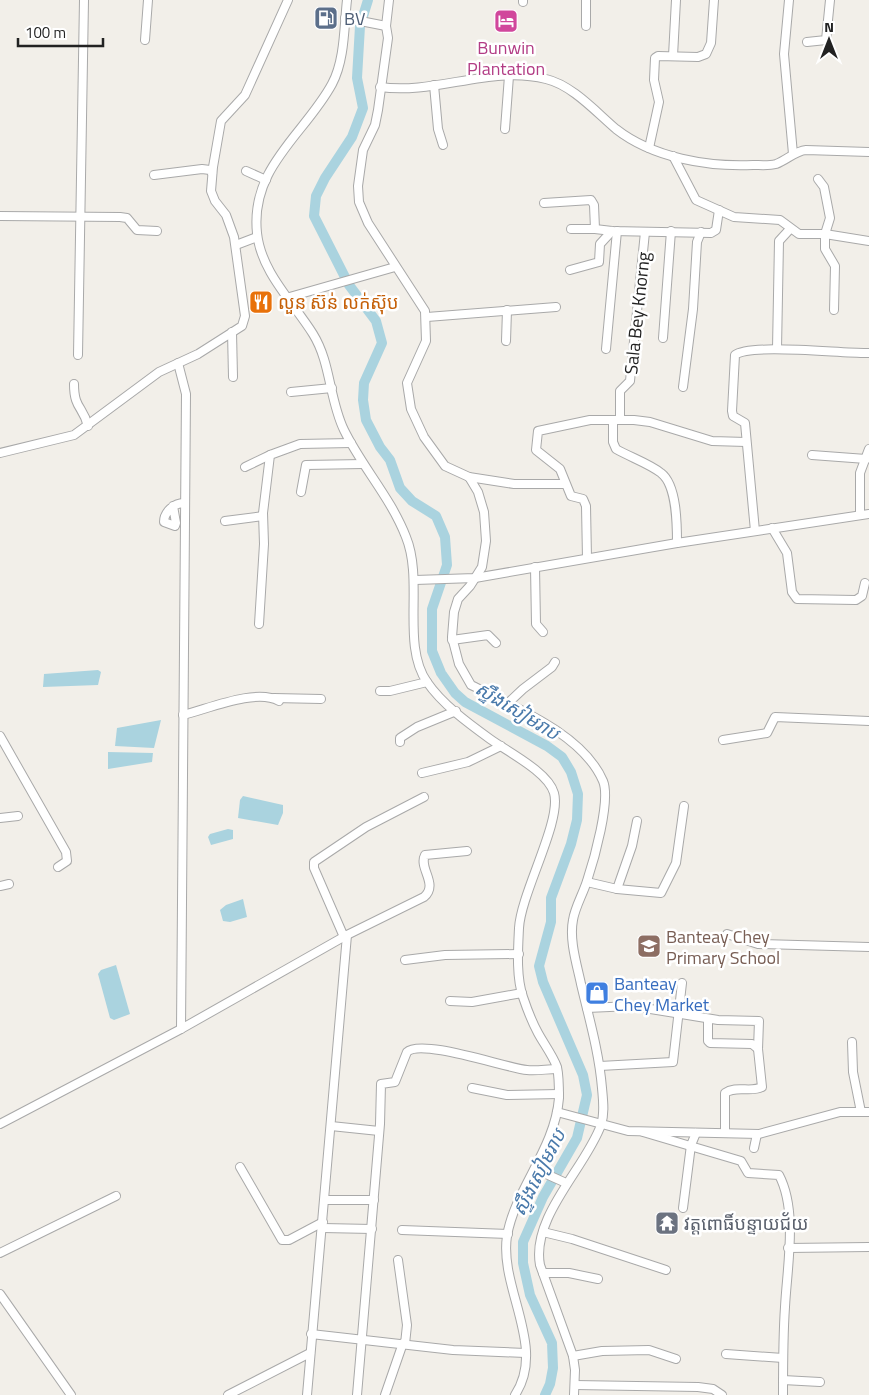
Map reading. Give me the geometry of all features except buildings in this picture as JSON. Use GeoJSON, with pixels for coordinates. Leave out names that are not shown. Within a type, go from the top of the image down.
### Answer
{"type":"FeatureCollection","features":[{"type":"Feature","properties":{"kind":"street"},"geometry":{"type":"LineString","coordinates":[[78,355],[84,0]]}},
{"type":"Feature","properties":{"kind":"street"},"geometry":{"type":"LineString","coordinates":[[145,40],[148,0]]}},
{"type":"Feature","properties":{"kind":"street"},"geometry":{"type":"LineString","coordinates":[[0,453],[67,438],[88,426],[159,372],[198,354],[242,326],[245,316],[236,246],[226,215],[215,201],[211,191],[212,173],[221,121],[245,95],[288,0]]}},
{"type":"Feature","properties":{"kind":"street"},"geometry":{"type":"LineString","coordinates":[[348,0],[349,19],[332,85],[276,160],[266,180],[258,206],[257,237],[275,279],[286,298],[314,335],[325,360],[341,425],[363,464],[390,505],[407,539],[414,564],[415,647],[426,682],[456,711],[544,777],[552,787],[555,798],[555,812],[520,922],[519,954],[522,993],[536,1029],[557,1069],[559,1094],[555,1123],[508,1234],[508,1271],[524,1335],[525,1353],[523,1382],[515,1395]]}},
{"type":"Feature","properties":{"kind":"street"},"geometry":{"type":"LineString","coordinates":[[389,0],[383,25],[388,38],[375,125],[363,150],[358,186],[358,202],[368,223],[422,305],[427,317],[426,340],[407,383],[411,409],[424,436],[445,466],[469,477],[514,484],[565,484]]}},
{"type":"Feature","properties":{"kind":"street"},"geometry":{"type":"LineString","coordinates":[[586,0],[586,26]]}},
{"type":"Feature","properties":{"kind":"street"},"geometry":{"type":"LineString","coordinates":[[673,56],[676,0]]}},
{"type":"Feature","properties":{"kind":"street"},"geometry":{"type":"LineString","coordinates":[[650,148],[659,102],[654,80],[655,58],[658,56],[698,57],[706,54],[711,43],[714,0]]}},
{"type":"Feature","properties":{"kind":"street"},"geometry":{"type":"LineString","coordinates":[[788,0],[784,54],[793,154]]}},
{"type":"Feature","properties":{"kind":"street"},"geometry":{"type":"LineString","coordinates":[[807,42],[826,40],[830,0]]}},
{"type":"Feature","properties":{"kind":"street"},"geometry":{"type":"LineString","coordinates":[[349,19],[383,25]]}},
{"type":"Feature","properties":{"kind":"street"},"geometry":{"type":"LineString","coordinates":[[380,87],[398,89],[509,76],[545,78],[560,83],[621,132],[650,148],[673,156],[732,166],[775,164],[793,154],[806,150],[869,152]]}},
{"type":"Feature","properties":{"kind":"street"},"geometry":{"type":"LineString","coordinates":[[505,129],[509,76]]}},
{"type":"Feature","properties":{"kind":"street"},"geometry":{"type":"LineString","coordinates":[[434,85],[438,129],[443,145]]}},
{"type":"Feature","properties":{"kind":"street"},"geometry":{"type":"LineString","coordinates":[[673,156],[696,200],[734,217],[780,220],[799,234],[825,234],[869,241]]}},
{"type":"Feature","properties":{"kind":"street"},"geometry":{"type":"LineString","coordinates":[[154,175],[202,169],[210,170],[212,173]]}},
{"type":"Feature","properties":{"kind":"street"},"geometry":{"type":"LineString","coordinates":[[246,171],[266,180]]}},
{"type":"Feature","properties":{"kind":"street"},"geometry":{"type":"LineString","coordinates":[[818,178],[824,187],[830,218],[825,234],[826,252],[835,266],[834,310]]}},
{"type":"Feature","properties":{"kind":"street"},"geometry":{"type":"LineString","coordinates":[[544,203],[591,200],[594,205],[595,229]]}},
{"type":"Feature","properties":{"kind":"street"},"geometry":{"type":"LineString","coordinates":[[571,229],[711,232],[716,230],[719,210]]}},
{"type":"Feature","properties":{"kind":"street"},"geometry":{"type":"LineString","coordinates":[[0,216],[127,218],[138,230],[157,231]]}},
{"type":"Feature","properties":{"kind":"street"},"geometry":{"type":"LineString","coordinates":[[777,349],[779,241],[790,229]]}},
{"type":"Feature","properties":{"kind":"street"},"geometry":{"type":"LineString","coordinates":[[570,270],[599,262],[600,244],[614,231]]}},
{"type":"Feature","properties":{"kind":"street"},"geometry":{"type":"LineString","coordinates":[[606,349],[614,231]]}},
{"type":"Feature","properties":{"kind":"street"},"geometry":{"type":"LineString","coordinates":[[663,338],[671,231]]}},
{"type":"Feature","properties":{"kind":"street","name":"Sala Bey Knorng"},"geometry":{"type":"LineString","coordinates":[[645,232],[630,381],[620,391],[613,442],[616,449],[662,473],[673,496],[677,512],[677,543]]}},
{"type":"Feature","properties":{"kind":"street"},"geometry":{"type":"LineString","coordinates":[[684,387],[693,310],[697,242],[701,232]]}},
{"type":"Feature","properties":{"kind":"street"},"geometry":{"type":"LineString","coordinates":[[236,246],[257,237]]}},
{"type":"Feature","properties":{"kind":"street"},"geometry":{"type":"LineString","coordinates":[[286,298],[395,266]]}},
{"type":"Feature","properties":{"kind":"street"},"geometry":{"type":"LineString","coordinates":[[427,317],[556,307]]}},
{"type":"Feature","properties":{"kind":"street"},"geometry":{"type":"LineString","coordinates":[[506,341],[507,310]]}},
{"type":"Feature","properties":{"kind":"street"},"geometry":{"type":"LineString","coordinates":[[232,332],[233,377]]}},
{"type":"Feature","properties":{"kind":"street"},"geometry":{"type":"LineString","coordinates":[[755,531],[745,423],[733,416],[732,411],[734,358],[741,352],[777,349],[840,354],[869,353]]}},
{"type":"Feature","properties":{"kind":"street"},"geometry":{"type":"LineString","coordinates":[[178,363],[186,394],[181,1029]]}},
{"type":"Feature","properties":{"kind":"street"},"geometry":{"type":"LineString","coordinates":[[74,384],[75,401],[84,413],[88,426]]}},
{"type":"Feature","properties":{"kind":"street"},"geometry":{"type":"LineString","coordinates":[[291,392],[332,388]]}},
{"type":"Feature","properties":{"kind":"street"},"geometry":{"type":"LineString","coordinates":[[587,558],[586,506],[583,499],[572,496],[565,484],[560,469],[536,450],[538,430],[590,420],[617,420],[650,422],[712,441],[746,442]]}},
{"type":"Feature","properties":{"kind":"street"},"geometry":{"type":"LineString","coordinates":[[245,467],[300,444],[351,443]]}},
{"type":"Feature","properties":{"kind":"street"},"geometry":{"type":"LineString","coordinates":[[860,515],[860,472],[869,450]]}},
{"type":"Feature","properties":{"kind":"street"},"geometry":{"type":"LineString","coordinates":[[259,624],[264,544],[263,516],[270,455]]}},
{"type":"Feature","properties":{"kind":"street"},"geometry":{"type":"LineString","coordinates":[[812,455],[866,459]]}},
{"type":"Feature","properties":{"kind":"street"},"geometry":{"type":"LineString","coordinates":[[301,492],[306,465],[363,464]]}},
{"type":"Feature","properties":{"kind":"street"},"geometry":{"type":"LineString","coordinates":[[469,477],[478,492],[486,529],[482,567],[472,578],[456,603],[452,640],[461,671],[470,686],[508,704],[564,736],[581,750],[603,782],[605,808],[587,882],[573,920],[576,963],[600,1066],[604,1106],[586,1155],[563,1182],[543,1232],[539,1260],[573,1356],[574,1395]]}},
{"type":"Feature","properties":{"kind":"street"},"geometry":{"type":"LineString","coordinates":[[173,506],[184,503]]}},
{"type":"Feature","properties":{"kind":"street"},"geometry":{"type":"LineString","coordinates":[[415,580],[472,578],[677,543],[869,514]]}},
{"type":"Feature","properties":{"kind":"street"},"geometry":{"type":"LineString","coordinates":[[225,521],[263,516]]}},
{"type":"Feature","properties":{"kind":"street"},"geometry":{"type":"LineString","coordinates":[[772,528],[786,553],[792,592],[797,599],[856,600],[862,596],[865,583]]}},
{"type":"Feature","properties":{"kind":"street"},"geometry":{"type":"LineString","coordinates":[[535,567],[536,624],[543,632]]}},
{"type":"Feature","properties":{"kind":"street"},"geometry":{"type":"LineString","coordinates":[[452,640],[488,634],[496,642]]}},
{"type":"Feature","properties":{"kind":"street"},"geometry":{"type":"LineString","coordinates":[[508,704],[523,689],[552,668],[555,662]]}},
{"type":"Feature","properties":{"kind":"street"},"geometry":{"type":"LineString","coordinates":[[380,691],[398,690],[426,682]]}},
{"type":"Feature","properties":{"kind":"street"},"geometry":{"type":"LineString","coordinates":[[183,716],[251,697],[276,700],[320,699]]}},
{"type":"Feature","properties":{"kind":"street"},"geometry":{"type":"LineString","coordinates":[[400,742],[400,738],[409,731],[456,711]]}},
{"type":"Feature","properties":{"kind":"street"},"geometry":{"type":"LineString","coordinates":[[723,740],[767,734],[775,717],[869,721]]}},
{"type":"Feature","properties":{"kind":"street"},"geometry":{"type":"LineString","coordinates":[[0,736],[66,852],[67,860],[58,867]]}},
{"type":"Feature","properties":{"kind":"street"},"geometry":{"type":"LineString","coordinates":[[422,773],[468,762],[501,746]]}},
{"type":"Feature","properties":{"kind":"street"},"geometry":{"type":"LineString","coordinates":[[307,1395],[311,1334],[323,1225],[345,936],[314,868],[314,862],[366,828],[424,797]]}},
{"type":"Feature","properties":{"kind":"street"},"geometry":{"type":"LineString","coordinates":[[587,882],[617,889],[645,890],[658,894],[664,890],[676,863],[684,806]]}},
{"type":"Feature","properties":{"kind":"street"},"geometry":{"type":"LineString","coordinates":[[0,818],[18,816]]}},
{"type":"Feature","properties":{"kind":"street"},"geometry":{"type":"LineString","coordinates":[[617,889],[632,846],[637,821]]}},
{"type":"Feature","properties":{"kind":"street"},"geometry":{"type":"LineString","coordinates":[[0,1124],[181,1029],[345,936],[428,894],[430,883],[423,859],[425,855],[467,851]]}},
{"type":"Feature","properties":{"kind":"street"},"geometry":{"type":"LineString","coordinates":[[0,886],[9,884]]}},
{"type":"Feature","properties":{"kind":"street"},"geometry":{"type":"LineString","coordinates":[[727,934],[758,944],[869,947]]}},
{"type":"Feature","properties":{"kind":"street"},"geometry":{"type":"LineString","coordinates":[[405,960],[444,955],[519,954]]}},
{"type":"Feature","properties":{"kind":"street"},"geometry":{"type":"LineString","coordinates":[[600,1066],[673,1062],[682,983]]}},
{"type":"Feature","properties":{"kind":"street"},"geometry":{"type":"LineString","coordinates":[[450,1001],[472,1002],[522,993]]}},
{"type":"Feature","properties":{"kind":"street"},"geometry":{"type":"LineString","coordinates":[[587,1008],[632,1006],[708,1019],[759,1021],[758,1048],[762,1086],[754,1089],[732,1089],[725,1093],[725,1133]]}},
{"type":"Feature","properties":{"kind":"street"},"geometry":{"type":"LineString","coordinates":[[708,1019],[710,1044],[752,1044],[758,1048]]}},
{"type":"Feature","properties":{"kind":"street"},"geometry":{"type":"LineString","coordinates":[[643,1132],[757,1134],[840,1112],[865,1112],[852,1072],[852,1042]]}},
{"type":"Feature","properties":{"kind":"street"},"geometry":{"type":"LineString","coordinates":[[357,1395],[380,1131],[381,1084],[396,1081],[407,1052],[412,1048],[467,1054],[526,1070],[557,1069]]}},
{"type":"Feature","properties":{"kind":"street"},"geometry":{"type":"LineString","coordinates":[[472,1088],[507,1095],[559,1094]]}},
{"type":"Feature","properties":{"kind":"street"},"geometry":{"type":"LineString","coordinates":[[557,1112],[691,1145],[741,1161],[748,1172],[779,1175],[784,1184],[790,1216],[783,1395]]}},
{"type":"Feature","properties":{"kind":"street"},"geometry":{"type":"LineString","coordinates":[[331,1126],[380,1131]]}},
{"type":"Feature","properties":{"kind":"street"},"geometry":{"type":"LineString","coordinates":[[683,1208],[691,1145],[696,1133]]}},
{"type":"Feature","properties":{"kind":"street"},"geometry":{"type":"LineString","coordinates":[[754,1148],[757,1134]]}},
{"type":"Feature","properties":{"kind":"street"},"geometry":{"type":"LineString","coordinates":[[240,1167],[282,1240],[288,1240],[323,1225],[372,1230]]}},
{"type":"Feature","properties":{"kind":"street"},"geometry":{"type":"LineString","coordinates":[[535,1169],[563,1182]]}},
{"type":"Feature","properties":{"kind":"street"},"geometry":{"type":"LineString","coordinates":[[0,1253],[116,1196]]}},
{"type":"Feature","properties":{"kind":"street"},"geometry":{"type":"LineString","coordinates":[[325,1200],[374,1200]]}},
{"type":"Feature","properties":{"kind":"street"},"geometry":{"type":"LineString","coordinates":[[402,1230],[508,1234]]}},
{"type":"Feature","properties":{"kind":"street"},"geometry":{"type":"LineString","coordinates":[[543,1232],[572,1239],[666,1270]]}},
{"type":"Feature","properties":{"kind":"street"},"geometry":{"type":"LineString","coordinates":[[788,1248],[869,1247]]}},
{"type":"Feature","properties":{"kind":"street"},"geometry":{"type":"LineString","coordinates":[[385,1395],[404,1344],[407,1325],[398,1260]]}},
{"type":"Feature","properties":{"kind":"street"},"geometry":{"type":"LineString","coordinates":[[543,1273],[568,1273],[598,1278]]}},
{"type":"Feature","properties":{"kind":"street"},"geometry":{"type":"LineString","coordinates":[[0,1294],[71,1395]]}},
{"type":"Feature","properties":{"kind":"street"},"geometry":{"type":"LineString","coordinates":[[311,1334],[363,1338],[471,1351],[525,1353]]}},
{"type":"Feature","properties":{"kind":"street"},"geometry":{"type":"LineString","coordinates":[[573,1356],[590,1352],[649,1350],[676,1359]]}},
{"type":"Feature","properties":{"kind":"street"},"geometry":{"type":"LineString","coordinates":[[228,1395],[310,1353]]}},
{"type":"Feature","properties":{"kind":"street"},"geometry":{"type":"LineString","coordinates":[[726,1354],[783,1358]]}},
{"type":"Feature","properties":{"kind":"street"},"geometry":{"type":"LineString","coordinates":[[783,1380],[820,1382]]}},
{"type":"Feature","properties":{"kind":"street"},"geometry":{"type":"LineString","coordinates":[[575,1385],[698,1387],[713,1389],[722,1395]]}},
{"type":"Feature","properties":{"kind":"water"},"geometry":{"type":"Polygon","coordinates":[[[98,670],[101,672],[98,685],[43,687],[44,674],[98,670]]]}},
{"type":"Feature","properties":{"kind":"water"},"geometry":{"type":"Polygon","coordinates":[[[161,720],[154,748],[115,746],[117,728],[161,720]]]}},
{"type":"Feature","properties":{"kind":"water"},"geometry":{"type":"Polygon","coordinates":[[[108,752],[153,753],[152,762],[108,769],[108,752]]]}},
{"type":"Feature","properties":{"kind":"water"},"geometry":{"type":"Polygon","coordinates":[[[243,796],[283,805],[283,813],[278,825],[238,818],[240,800],[243,796]]]}},
{"type":"Feature","properties":{"kind":"water"},"geometry":{"type":"Polygon","coordinates":[[[228,829],[233,830],[233,839],[211,845],[208,837],[210,834],[228,829]]]}},
{"type":"Feature","properties":{"kind":"water"},"geometry":{"type":"Polygon","coordinates":[[[243,899],[247,917],[230,922],[223,921],[220,910],[226,905],[243,899]]]}},
{"type":"Feature","properties":{"kind":"water"},"geometry":{"type":"Polygon","coordinates":[[[116,965],[130,1014],[114,1020],[110,1018],[98,974],[101,970],[116,965]]]}},
{"type":"Feature","properties":{"kind":"waterway","name":"ស្ទឹងសៀមរាប"},"geometry":{"type":"LineString","coordinates":[[368,0],[360,26],[357,78],[363,108],[352,137],[325,178],[316,196],[314,216],[349,285],[376,321],[382,343],[364,383],[363,400],[366,420],[380,447],[390,460],[400,488],[412,501],[436,516],[445,537],[447,565],[432,609],[432,651],[441,673],[455,693],[465,702],[547,746],[562,757],[571,772],[578,794],[577,820],[571,844],[551,898],[551,922],[539,966],[543,982],[583,1075],[587,1095],[577,1138],[543,1197],[523,1242],[523,1263],[530,1295],[552,1343],[553,1368],[550,1384],[545,1395]]}},
{"type":"Feature","properties":{"kind":"place","name":"BV"},"geometry":{"type":"Point","coordinates":[326,18]}},
{"type":"Feature","properties":{"kind":"place","name":"Bunwin Plantation"},"geometry":{"type":"Point","coordinates":[506,21]}},
{"type":"Feature","properties":{"kind":"place","name":"លួន ស៊ន់ លក់ស៊ុប"},"geometry":{"type":"Point","coordinates":[261,302]}},
{"type":"Feature","properties":{"kind":"place","name":"Banteay Chey Primary School"},"geometry":{"type":"Point","coordinates":[649,946]}},
{"type":"Feature","properties":{"kind":"place","name":"Banteay Chey Market"},"geometry":{"type":"Point","coordinates":[597,993]}},
{"type":"Feature","properties":{"kind":"place","name":"វត្តពោធិ៍បន្ទាយជ័យ"},"geometry":{"type":"Point","coordinates":[667,1223]}}]}
